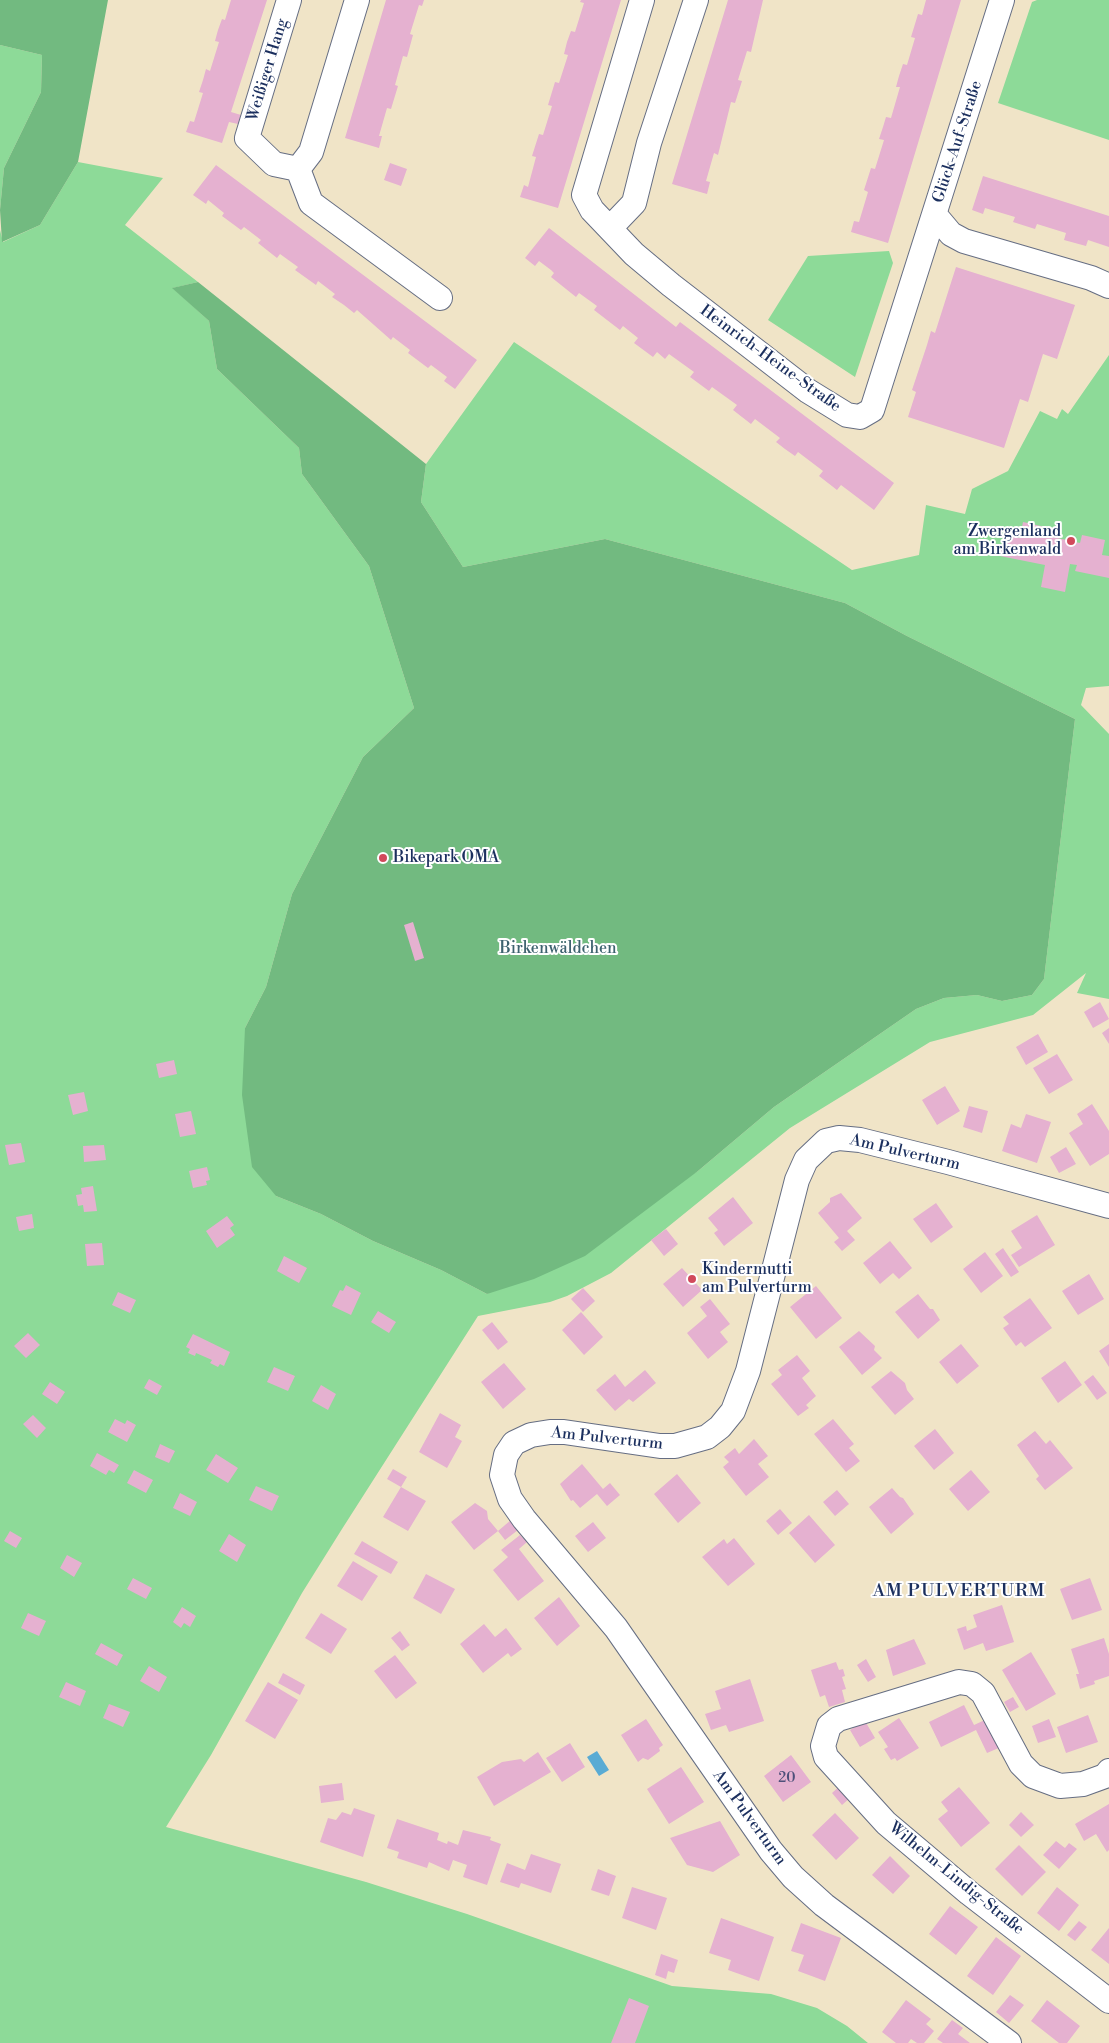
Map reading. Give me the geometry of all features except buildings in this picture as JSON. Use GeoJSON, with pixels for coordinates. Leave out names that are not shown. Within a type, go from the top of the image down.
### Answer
{"type":"FeatureCollection","features":[{"type":"Feature","properties":{"kind":"street","name":"Weißiger Hang"},"geometry":{"type":"LineString","coordinates":[[289,0],[247,138],[274,164],[298,169]]}},
{"type":"Feature","properties":{"kind":"street"},"geometry":{"type":"LineString","coordinates":[[357,0],[311,152],[298,169],[311,203],[440,298]]}},
{"type":"Feature","properties":{"kind":"street","name":"Heinrich-Heine-Straße"},"geometry":{"type":"LineString","coordinates":[[642,0],[584,195],[592,210],[611,227],[634,254],[808,391],[847,415],[860,417],[872,410],[934,215]]}},
{"type":"Feature","properties":{"kind":"street"},"geometry":{"type":"LineString","coordinates":[[611,227],[634,203],[649,143],[696,0]]}},
{"type":"Feature","properties":{"kind":"street","name":"Glück-Auf-Straße"},"geometry":{"type":"LineString","coordinates":[[1002,0],[934,215],[951,234],[964,241],[1091,278],[1109,286]]}},
{"type":"Feature","properties":{"kind":"street","name":"Am Pulverturm"},"geometry":{"type":"LineString","coordinates":[[1009,2043],[824,1905],[794,1877],[771,1851],[616,1628],[524,1519],[510,1499],[502,1475],[506,1455],[514,1443],[531,1435],[564,1432],[660,1446],[675,1446],[707,1437],[720,1426],[733,1410],[748,1370],[797,1180],[806,1160],[826,1141],[839,1138],[860,1140],[1109,1206]]}},
{"type":"Feature","properties":{"kind":"street","name":"Wilhelm-Lindig-Straße"},"geometry":{"type":"LineString","coordinates":[[1109,1771],[1104,1776],[1083,1784],[1060,1786],[1033,1776],[1021,1764],[983,1693],[972,1684],[958,1682],[838,1719],[829,1726],[823,1746],[826,1757],[886,1823],[969,1893],[1109,2001]]}},
{"type":"Feature","properties":{"kind":"green space"},"geometry":{"type":"Polygon","coordinates":[[[0,0],[108,0],[78,162],[40,225],[2,242],[0,210],[4,168],[41,92],[42,55],[0,45],[0,0]]]}},
{"type":"Feature","properties":{"kind":"green space"},"geometry":{"type":"Polygon","coordinates":[[[1037,0],[1109,0],[1109,140],[998,103],[1032,2],[1037,0]]]}},
{"type":"Feature","properties":{"kind":"green space"},"geometry":{"type":"Polygon","coordinates":[[[0,45],[42,55],[41,92],[4,168],[0,210],[0,45]]]}},
{"type":"Feature","properties":{"kind":"green space"},"geometry":{"type":"Polygon","coordinates":[[[78,162],[163,178],[125,225],[198,282],[173,288],[209,321],[217,369],[299,448],[302,474],[369,566],[414,708],[363,757],[292,894],[266,987],[245,1028],[276,1196],[321,1214],[373,1241],[441,1270],[487,1294],[698,1171],[774,1107],[916,1009],[944,998],[977,995],[1002,1001],[1032,995],[1044,979],[1075,719],[907,636],[845,603],[605,539],[463,567],[421,502],[426,464],[514,342],[852,570],[919,555],[926,505],[965,514],[972,489],[1008,471],[1040,411],[1057,419],[1062,409],[1068,414],[1109,355],[1109,686],[1086,688],[1081,705],[1109,734],[1109,999],[1077,993],[1086,973],[1033,1015],[930,1042],[790,1128],[611,1273],[567,1296],[550,1302],[478,1316],[302,1593],[211,1755],[166,1827],[366,1882],[467,1914],[672,1986],[771,1994],[817,2008],[847,2026],[868,2043],[0,2043],[0,230],[3,242],[40,225],[78,162]]]}},
{"type":"Feature","properties":{"kind":"green space"},"geometry":{"type":"Polygon","coordinates":[[[889,251],[893,263],[855,377],[768,320],[808,256],[889,251]]]}},
{"type":"Feature","properties":{"kind":"green space","name":"Birkenwäldchen"},"geometry":{"type":"Polygon","coordinates":[[[198,282],[426,464],[421,502],[463,567],[605,539],[845,603],[907,636],[1075,719],[1044,979],[1032,995],[1002,1001],[977,995],[944,998],[916,1009],[774,1107],[698,1171],[585,1256],[534,1279],[487,1294],[441,1270],[373,1241],[321,1214],[276,1196],[252,1167],[242,1095],[245,1028],[266,987],[292,894],[363,757],[414,708],[369,566],[302,474],[299,448],[217,369],[209,321],[172,288],[198,282]]]}},
{"type":"Feature","properties":{"kind":"water"},"geometry":{"type":"Polygon","coordinates":[[[597,1751],[609,1770],[599,1776],[587,1757],[597,1751]]]}},
{"type":"Feature","properties":{"kind":"place","name":"Zwergenland am Birkenwald"},"geometry":{"type":"Point","coordinates":[1071,541]}},
{"type":"Feature","properties":{"kind":"place","name":"Bikepark OMA"},"geometry":{"type":"Point","coordinates":[383,858]}},
{"type":"Feature","properties":{"kind":"place","name":"Kindermutti am Pulverturm"},"geometry":{"type":"Point","coordinates":[692,1279]}},
{"type":"Feature","properties":{"kind":"district","name":"AM PULVERTURM"},"geometry":{"type":"Point","coordinates":[959,1592]}}]}
